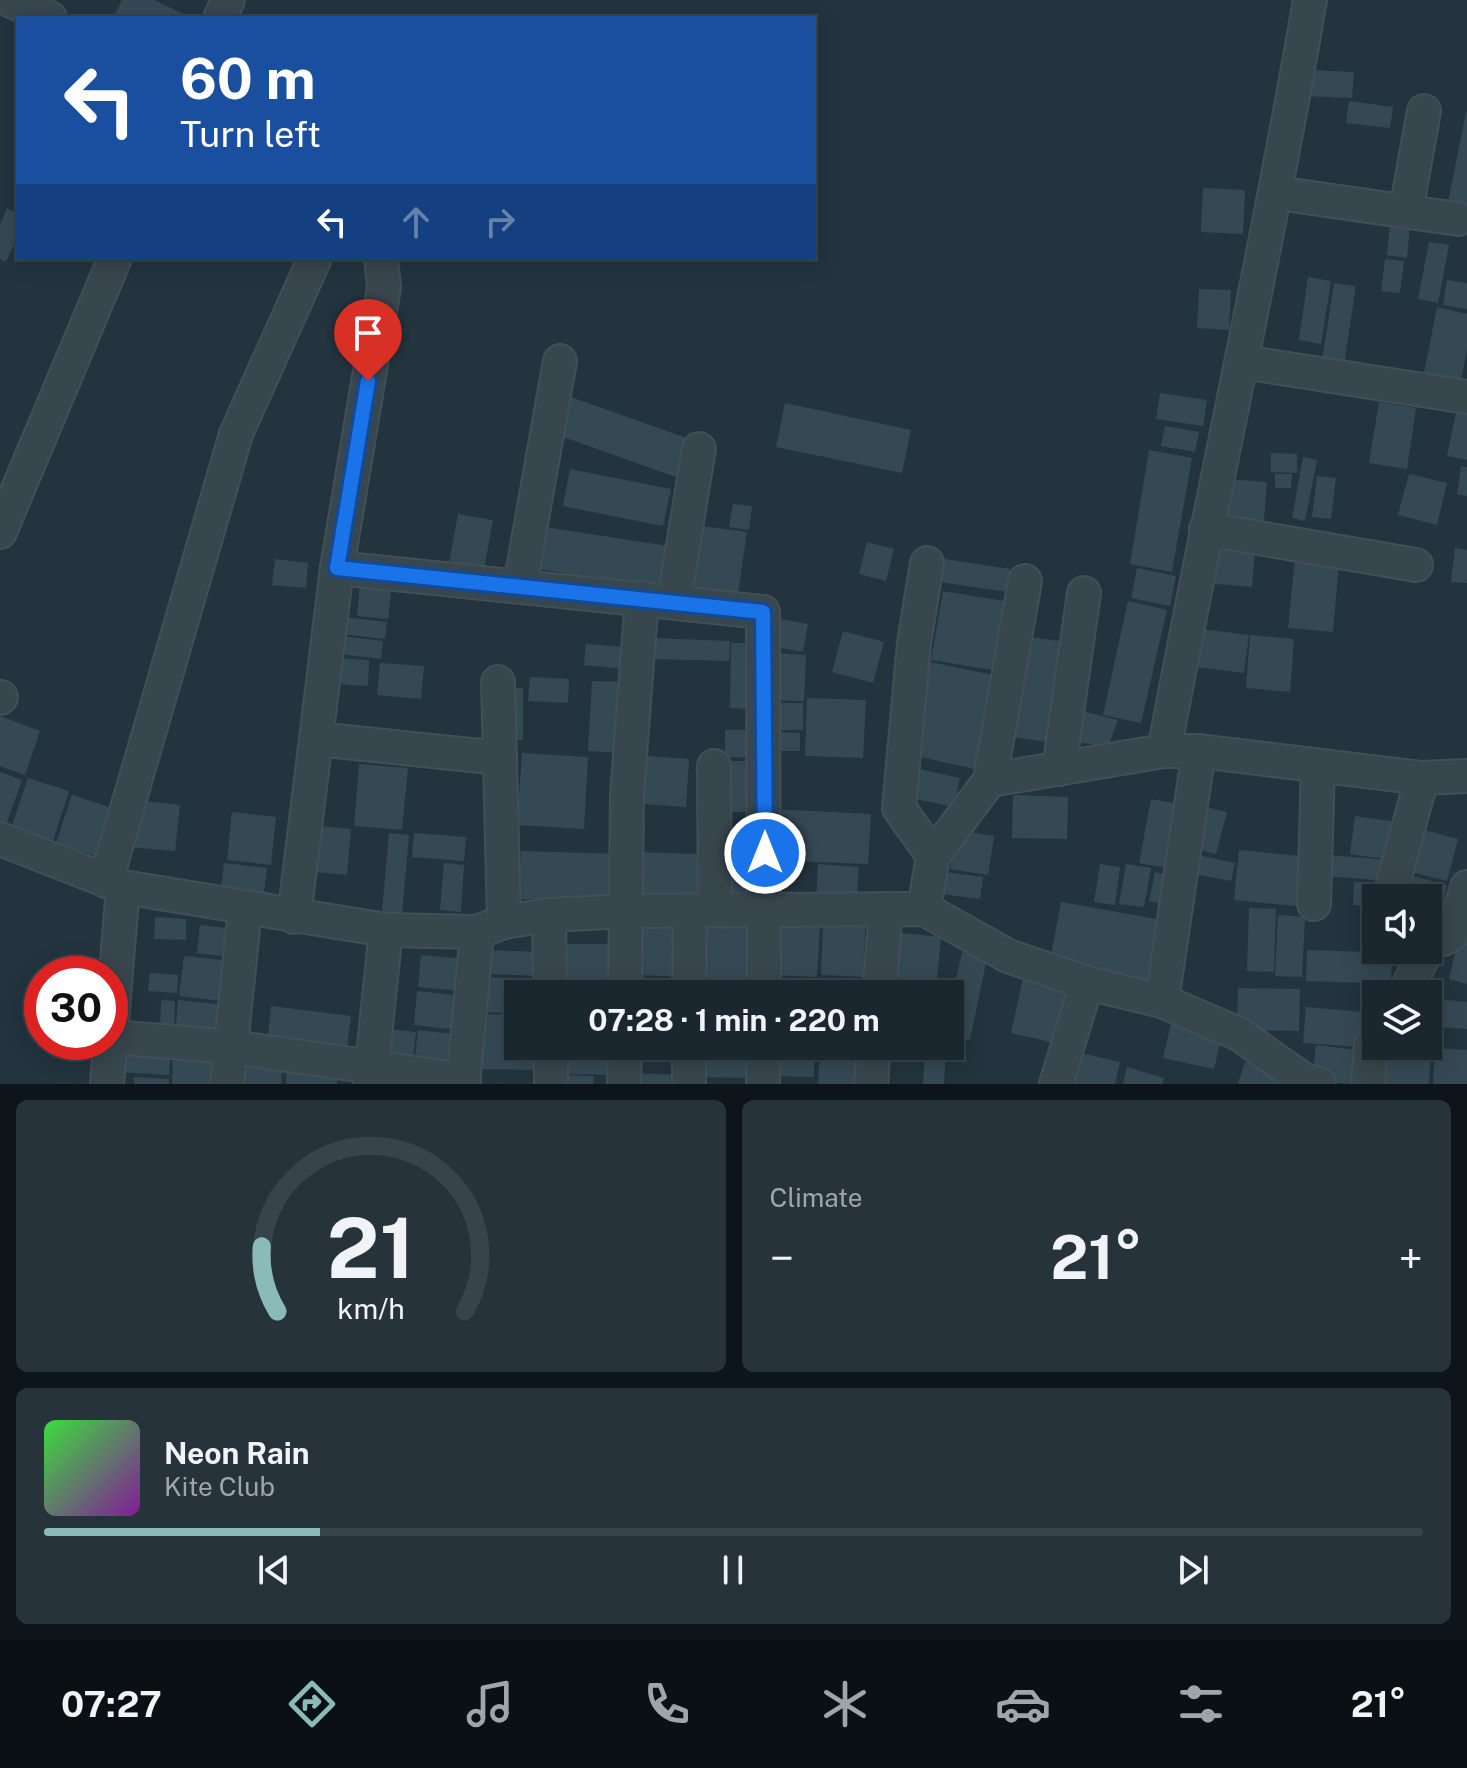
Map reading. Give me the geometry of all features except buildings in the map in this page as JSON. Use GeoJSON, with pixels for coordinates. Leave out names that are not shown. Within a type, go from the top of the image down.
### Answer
{"type":"FeatureCollection","features":[{"type":"Feature","properties":{"kind":"street"},"geometry":{"type":"LineString","coordinates":[[1164,751],[1206,529],[1277,193],[1310,0]]}},
{"type":"Feature","properties":{"kind":"street"},"geometry":{"type":"LineString","coordinates":[[1406,211],[1424,111]]}},
{"type":"Feature","properties":{"kind":"street"},"geometry":{"type":"LineString","coordinates":[[1277,193],[1458,219]]}},
{"type":"Feature","properties":{"kind":"street"},"geometry":{"type":"LineString","coordinates":[[0,532],[114,260]]}},
{"type":"Feature","properties":{"kind":"street"},"geometry":{"type":"LineString","coordinates":[[114,956],[114,884],[236,434],[314,260]]}},
{"type":"Feature","properties":{"kind":"street"},"geometry":{"type":"LineString","coordinates":[[294,917],[337,568],[384,287],[381,260]]}},
{"type":"Feature","properties":{"kind":"street"},"geometry":{"type":"LineString","coordinates":[[520,586],[560,361]]}},
{"type":"Feature","properties":{"kind":"street"},"geometry":{"type":"LineString","coordinates":[[1243,362],[1467,397]]}},
{"type":"Feature","properties":{"kind":"street"},"geometry":{"type":"LineString","coordinates":[[674,600],[699,449]]}},
{"type":"Feature","properties":{"kind":"street"},"geometry":{"type":"LineString","coordinates":[[1206,529],[1416,565]]}},
{"type":"Feature","properties":{"kind":"street"},"geometry":{"type":"LineString","coordinates":[[927,563],[914,643],[899,808],[933,856]]}},
{"type":"Feature","properties":{"kind":"street"},"geometry":{"type":"LineString","coordinates":[[337,568],[674,600],[763,612],[764,980]]}},
{"type":"Feature","properties":{"kind":"street"},"geometry":{"type":"LineString","coordinates":[[924,909],[933,856],[990,780],[1025,581]]}},
{"type":"Feature","properties":{"kind":"street"},"geometry":{"type":"LineString","coordinates":[[1059,769],[1084,593]]}},
{"type":"Feature","properties":{"kind":"street"},"geometry":{"type":"LineString","coordinates":[[625,980],[627,794],[642,598]]}},
{"type":"Feature","properties":{"kind":"street"},"geometry":{"type":"LineString","coordinates":[[128,1038],[231,1047],[371,1074],[463,1082],[491,927],[500,758],[498,682]]}},
{"type":"Feature","properties":{"kind":"street"},"geometry":{"type":"LineString","coordinates":[[316,739],[500,758]]}},
{"type":"Feature","properties":{"kind":"street"},"geometry":{"type":"LineString","coordinates":[[990,780],[1164,751],[1199,751],[1422,778],[1467,776]]}},
{"type":"Feature","properties":{"kind":"street"},"geometry":{"type":"LineString","coordinates":[[1162,1001],[1199,751]]}},
{"type":"Feature","properties":{"kind":"street"},"geometry":{"type":"LineString","coordinates":[[691,980],[702,911],[714,766]]}},
{"type":"Feature","properties":{"kind":"street"},"geometry":{"type":"LineString","coordinates":[[1314,904],[1318,766]]}},
{"type":"Feature","properties":{"kind":"street"},"geometry":{"type":"LineString","coordinates":[[1393,884],[1422,778]]}},
{"type":"Feature","properties":{"kind":"street"},"geometry":{"type":"LineString","coordinates":[[0,839],[114,884],[245,910],[386,930],[491,927],[549,915],[627,911],[924,909],[1008,956],[1087,983],[1162,1001],[1239,1034],[1309,1083]]}},
{"type":"Feature","properties":{"kind":"street"},"geometry":{"type":"LineString","coordinates":[[1442,939],[1453,933],[1467,891]]}},
{"type":"Feature","properties":{"kind":"street"},"geometry":{"type":"LineString","coordinates":[[880,980],[886,909]]}},
{"type":"Feature","properties":{"kind":"street"},"geometry":{"type":"LineString","coordinates":[[227,1084],[245,910]]}},
{"type":"Feature","properties":{"kind":"street"},"geometry":{"type":"LineString","coordinates":[[549,915],[550,980]]}},
{"type":"Feature","properties":{"kind":"street"},"geometry":{"type":"LineString","coordinates":[[371,1074],[386,930]]}},
{"type":"Feature","properties":{"kind":"street"},"geometry":{"type":"LineString","coordinates":[[1056,1084],[1087,983]]}},
{"type":"Feature","properties":{"kind":"street"},"geometry":{"type":"LineString","coordinates":[[107,1084],[110,1060]]}},
{"type":"Feature","properties":{"kind":"street"},"geometry":{"type":"LineString","coordinates":[[551,1060],[551,1084]]}},
{"type":"Feature","properties":{"kind":"street"},"geometry":{"type":"LineString","coordinates":[[624,1084],[625,1060]]}},
{"type":"Feature","properties":{"kind":"street"},"geometry":{"type":"LineString","coordinates":[[689,1060],[689,1084]]}},
{"type":"Feature","properties":{"kind":"street"},"geometry":{"type":"LineString","coordinates":[[763,1084],[764,1060]]}},
{"type":"Feature","properties":{"kind":"street"},"geometry":{"type":"LineString","coordinates":[[871,1084],[873,1060]]}},
{"type":"Feature","properties":{"kind":"street"},"geometry":{"type":"LineString","coordinates":[[1368,1084],[1370,1060]]}},
{"type":"Feature","properties":{"kind":"route"},"geometry":{"type":"LineString","coordinates":[[368,381],[337,568],[674,600],[763,612],[765,853]]}}]}
